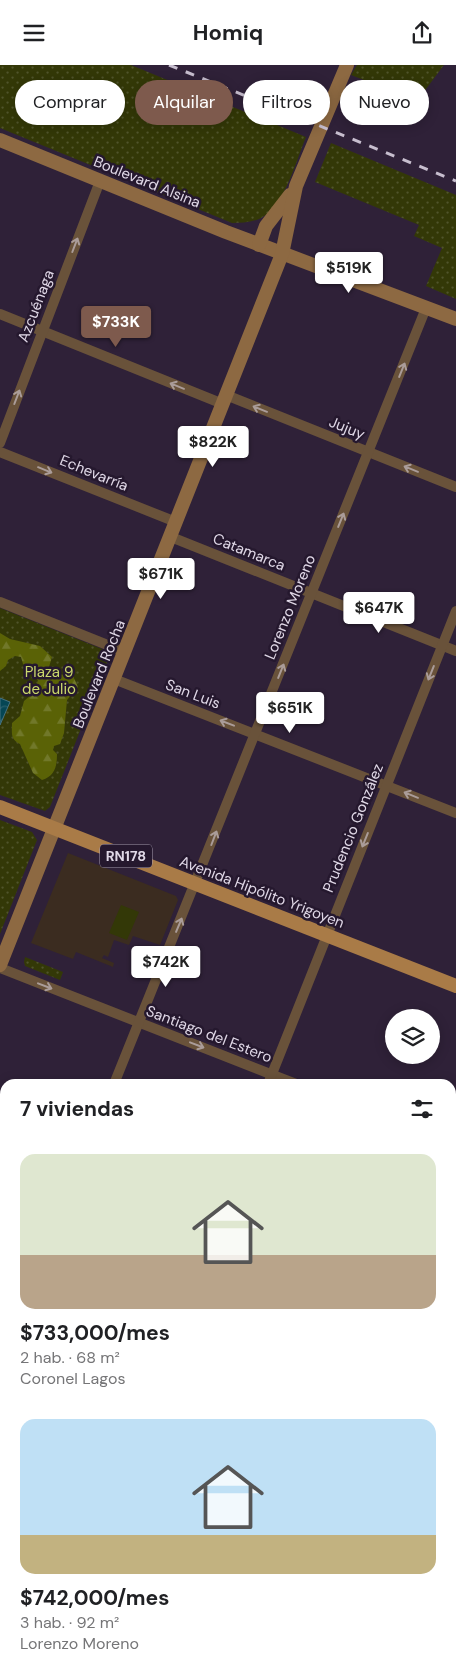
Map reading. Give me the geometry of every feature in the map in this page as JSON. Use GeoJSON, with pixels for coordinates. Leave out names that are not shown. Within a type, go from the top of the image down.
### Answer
{"type":"FeatureCollection","features":[{"type":"Feature","properties":{"kind":"main road"},"geometry":{"type":"LineString","coordinates":[[259,245],[266,226],[296,187],[347,66]]}},
{"type":"Feature","properties":{"kind":"main road","name":"Boulevard Alsina"},"geometry":{"type":"LineString","coordinates":[[0,140],[259,245],[456,319]]}},
{"type":"Feature","properties":{"kind":"main road","name":"Boulevard Rocha"},"geometry":{"type":"LineString","coordinates":[[0,967],[282,254],[296,187]]}},
{"type":"Feature","properties":{"kind":"main road","name":"RN178"},"geometry":{"type":"LineString","coordinates":[[0,807],[55,829]]}},
{"type":"Feature","properties":{"kind":"main road","name":"Avenida Hipólito Yrigoyen"},"geometry":{"type":"LineString","coordinates":[[55,829],[456,986]]}},
{"type":"Feature","properties":{"kind":"street","name":"Azcuénaga"},"geometry":{"type":"LineString","coordinates":[[0,443],[100,181]]}},
{"type":"Feature","properties":{"kind":"street","name":"Lorenzo Moreno"},"geometry":{"type":"LineString","coordinates":[[116,1079],[426,308]]}},
{"type":"Feature","properties":{"kind":"street","name":"Jujuy"},"geometry":{"type":"LineString","coordinates":[[0,314],[456,487]]}},
{"type":"Feature","properties":{"kind":"street","name":"Echevarría"},"geometry":{"type":"LineString","coordinates":[[0,452],[176,522]]}},
{"type":"Feature","properties":{"kind":"street","name":"Catamarca"},"geometry":{"type":"LineString","coordinates":[[171,537],[456,651]]}},
{"type":"Feature","properties":{"kind":"street"},"geometry":{"type":"LineString","coordinates":[[0,602],[125,652]]}},
{"type":"Feature","properties":{"kind":"street","name":"Prudencio González"},"geometry":{"type":"LineString","coordinates":[[270,1079],[456,611]]}},
{"type":"Feature","properties":{"kind":"street","name":"San Luis"},"geometry":{"type":"LineString","coordinates":[[114,679],[456,813]]}},
{"type":"Feature","properties":{"kind":"street","name":"Santiago del Estero"},"geometry":{"type":"LineString","coordinates":[[0,967],[139,1022],[270,1079]]}},
{"type":"Feature","properties":{"kind":"shaded area"},"geometry":{"type":"Polygon","coordinates":[[[68,853],[176,896],[178,900],[160,945],[133,936],[129,945],[114,940],[108,957],[104,955],[102,958],[114,963],[113,967],[76,952],[73,959],[31,943],[68,853]]]}},
{"type":"Feature","properties":{"kind":"green space"},"geometry":{"type":"Polygon","coordinates":[[[0,65],[131,65],[167,80],[135,80],[135,125],[233,125],[233,107],[243,111],[243,125],[277,125],[306,137],[295,167],[275,206],[264,216],[256,220],[232,223],[0,128],[0,65]]]}},
{"type":"Feature","properties":{"kind":"green space"},"geometry":{"type":"Polygon","coordinates":[[[357,65],[444,65],[429,85],[429,80],[364,80],[351,75],[357,65]]]}},
{"type":"Feature","properties":{"kind":"green space"},"geometry":{"type":"Polygon","coordinates":[[[331,143],[456,195],[456,299],[426,286],[442,248],[414,236],[419,225],[315,182],[331,143]]]}},
{"type":"Feature","properties":{"kind":"green space","name":"Plaza 9 de Julio"},"geometry":{"type":"Polygon","coordinates":[[[0,608],[102,649],[109,658],[50,807],[45,811],[0,795],[0,608]]]}},
{"type":"Feature","properties":{"kind":"green space"},"geometry":{"type":"Polygon","coordinates":[[[0,633],[10,639],[40,646],[52,657],[49,667],[51,673],[73,676],[78,687],[67,700],[64,733],[60,744],[54,746],[53,750],[57,754],[54,770],[50,776],[42,780],[33,773],[20,744],[13,738],[12,733],[12,723],[20,716],[24,701],[31,695],[38,681],[34,672],[23,664],[21,657],[15,656],[8,660],[6,666],[0,671],[0,633]]]}},
{"type":"Feature","properties":{"kind":"green space"},"geometry":{"type":"Polygon","coordinates":[[[0,820],[32,832],[37,840],[0,934],[0,820]]]}},
{"type":"Feature","properties":{"kind":"green space"},"geometry":{"type":"Polygon","coordinates":[[[121,905],[139,912],[127,940],[109,933],[121,905]]]}},
{"type":"Feature","properties":{"kind":"green space"},"geometry":{"type":"Polygon","coordinates":[[[25,957],[63,972],[60,980],[25,966],[25,957]]]}},
{"type":"Feature","properties":{"kind":"water"},"geometry":{"type":"Polygon","coordinates":[[[0,698],[10,702],[0,725],[0,698]]]}},
{"type":"Feature","properties":{"kind":"railway"},"geometry":{"type":"LineString","coordinates":[[169,65],[456,181]]}}]}
